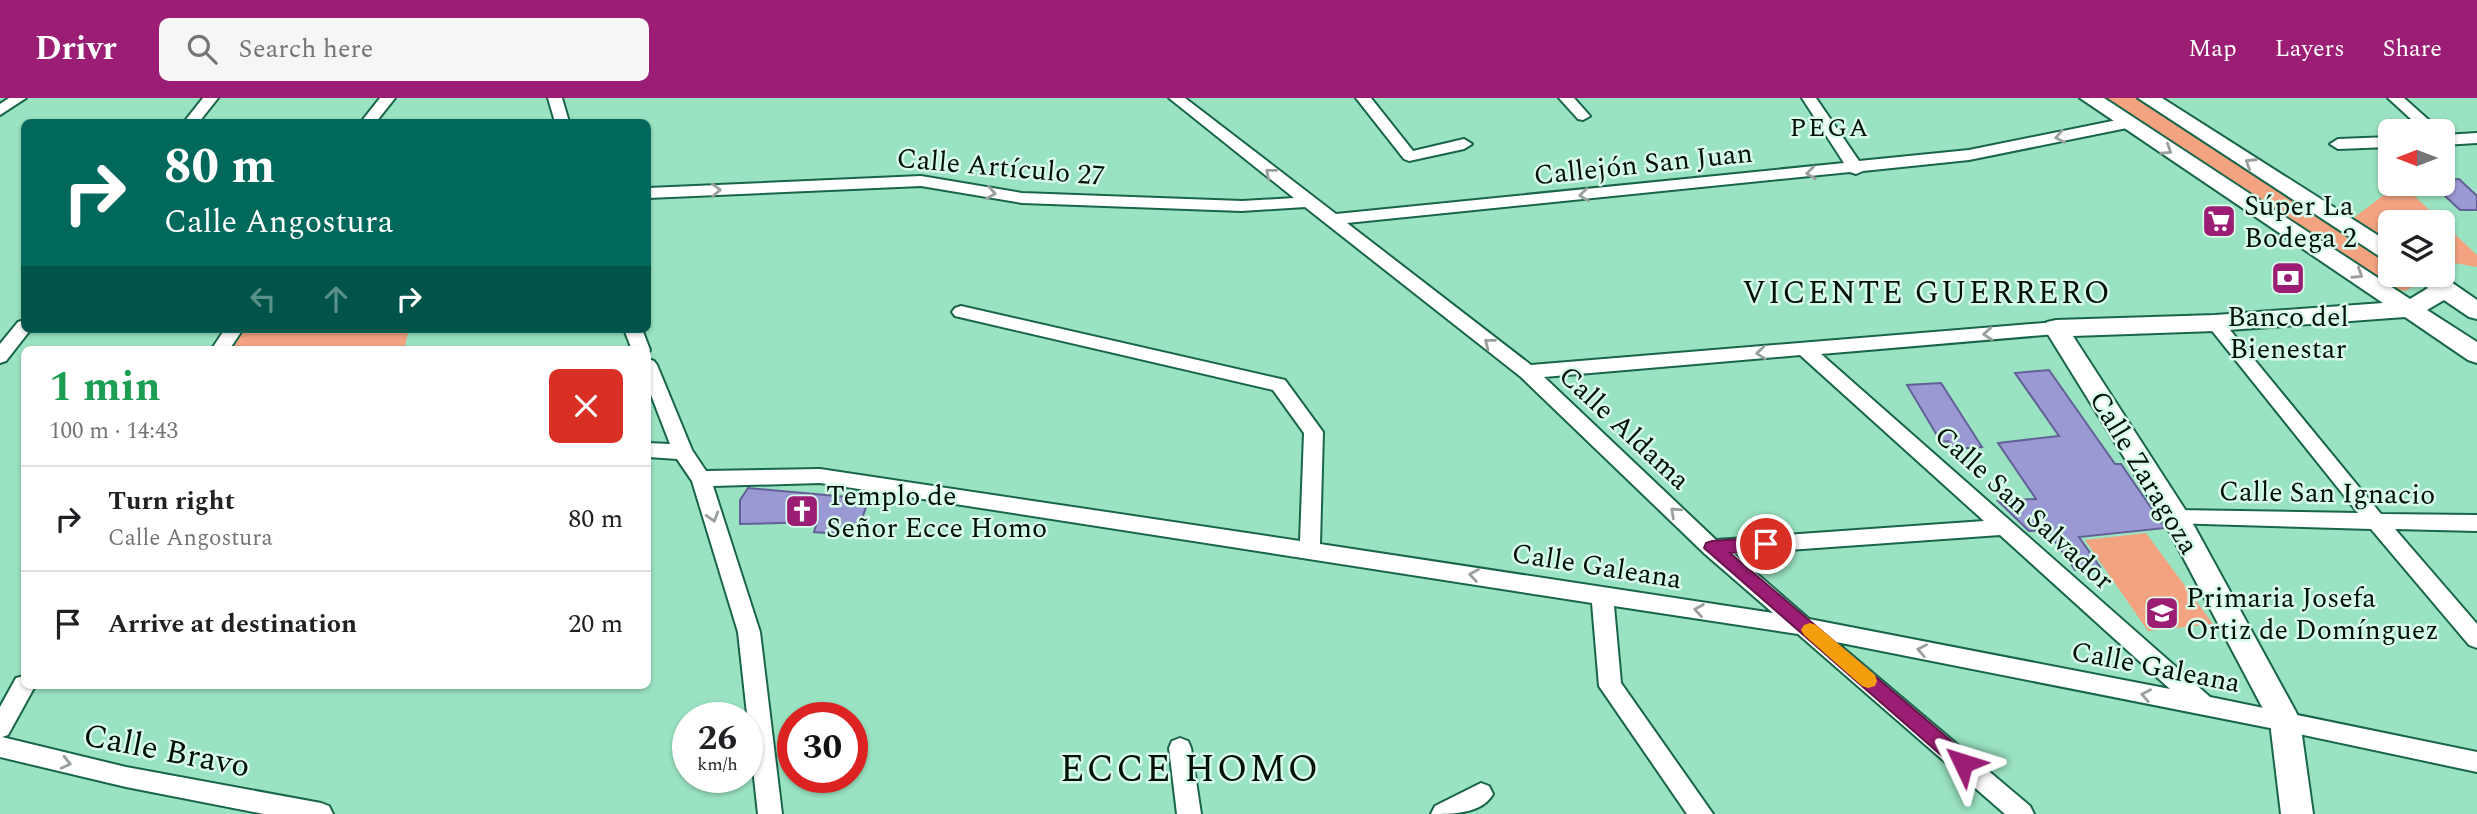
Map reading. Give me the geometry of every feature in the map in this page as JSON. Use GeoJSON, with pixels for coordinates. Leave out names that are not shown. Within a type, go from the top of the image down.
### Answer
{"type":"FeatureCollection","features":[{"type":"Feature","properties":{"kind":"street"},"geometry":{"type":"LineString","coordinates":[[0,111],[19,98]]}},
{"type":"Feature","properties":{"kind":"street"},"geometry":{"type":"LineString","coordinates":[[194,119],[211,98]]}},
{"type":"Feature","properties":{"kind":"street"},"geometry":{"type":"LineString","coordinates":[[370,119],[388,98]]}},
{"type":"Feature","properties":{"kind":"street"},"geometry":{"type":"LineString","coordinates":[[555,98],[561,119]]}},
{"type":"Feature","properties":{"kind":"street"},"geometry":{"type":"LineString","coordinates":[[1363,98],[1409,156],[1464,144]]}},
{"type":"Feature","properties":{"kind":"street"},"geometry":{"type":"LineString","coordinates":[[1566,98],[1583,116]]}},
{"type":"Feature","properties":{"kind":"street"},"geometry":{"type":"LineString","coordinates":[[1809,98],[1856,169]]}},
{"type":"Feature","properties":{"kind":"street"},"geometry":{"type":"LineString","coordinates":[[2090,98],[2477,354]]}},
{"type":"Feature","properties":{"kind":"street"},"geometry":{"type":"LineString","coordinates":[[2148,98],[2378,245]]}},
{"type":"Feature","properties":{"kind":"street"},"geometry":{"type":"LineString","coordinates":[[2395,98],[2419,119]]}},
{"type":"Feature","properties":{"kind":"street","name":"Calle Aldama"},"geometry":{"type":"LineString","coordinates":[[1185,99],[1307,202],[1527,372],[1712,548],[2022,814]]}},
{"type":"Feature","properties":{"kind":"street","name":"Callejón San Juan"},"geometry":{"type":"LineString","coordinates":[[1330,220],[1856,169],[1969,155],[2127,123]]}},
{"type":"Feature","properties":{"kind":"street"},"geometry":{"type":"LineString","coordinates":[[2455,139],[2477,138]]}},
{"type":"Feature","properties":{"kind":"street"},"geometry":{"type":"LineString","coordinates":[[2337,144],[2378,142]]}},
{"type":"Feature","properties":{"kind":"street","name":"Calle Artículo 27"},"geometry":{"type":"LineString","coordinates":[[651,193],[921,181],[1022,198],[1242,206],[1307,202]]}},
{"type":"Feature","properties":{"kind":"street"},"geometry":{"type":"LineString","coordinates":[[1527,372],[2056,328],[2215,323],[2412,309],[2446,288],[2477,310]]}},
{"type":"Feature","properties":{"kind":"street"},"geometry":{"type":"LineString","coordinates":[[961,312],[1279,385],[1314,432],[1310,550]]}},
{"type":"Feature","properties":{"kind":"street"},"geometry":{"type":"LineString","coordinates":[[2215,323],[2374,519],[2477,639]]}},
{"type":"Feature","properties":{"kind":"street","name":"Calle Zaragoza"},"geometry":{"type":"LineString","coordinates":[[2056,328],[2176,518],[2285,721],[2298,814]]}},
{"type":"Feature","properties":{"kind":"street"},"geometry":{"type":"LineString","coordinates":[[8,350],[21,330]]}},
{"type":"Feature","properties":{"kind":"street","name":"Calle San Salvador"},"geometry":{"type":"LineString","coordinates":[[1804,349],[2207,707]]}},
{"type":"Feature","properties":{"kind":"street"},"geometry":{"type":"LineString","coordinates":[[651,372],[683,452],[701,479],[749,632],[770,814]]}},
{"type":"Feature","properties":{"kind":"street"},"geometry":{"type":"LineString","coordinates":[[651,450],[683,452]]}},
{"type":"Feature","properties":{"kind":"street","name":"Calle Galeana"},"geometry":{"type":"LineString","coordinates":[[701,479],[820,476],[1807,627],[2285,721],[2477,762]]}},
{"type":"Feature","properties":{"kind":"street","name":"Calle San Ignacio"},"geometry":{"type":"LineString","coordinates":[[2176,518],[2374,519],[2477,523]]}},
{"type":"Feature","properties":{"kind":"street"},"geometry":{"type":"LineString","coordinates":[[1712,548],[2006,527]]}},
{"type":"Feature","properties":{"kind":"street"},"geometry":{"type":"LineString","coordinates":[[1602,595],[1610,687],[1701,814]]}},
{"type":"Feature","properties":{"kind":"street"},"geometry":{"type":"LineString","coordinates":[[0,728],[22,689]]}},
{"type":"Feature","properties":{"kind":"street","name":"Calle Bravo"},"geometry":{"type":"LineString","coordinates":[[0,747],[127,777],[321,814]]}},
{"type":"Feature","properties":{"kind":"street"},"geometry":{"type":"LineString","coordinates":[[1180,748],[1189,814]]}},
{"type":"Feature","properties":{"kind":"street"},"geometry":{"type":"LineString","coordinates":[[1443,814],[1481,794]]}},
{"type":"Feature","properties":{"kind":"shaded area"},"geometry":{"type":"Polygon","coordinates":[[[2101,98],[2142,98],[2378,250],[2378,281],[2101,98]]]}},
{"type":"Feature","properties":{"kind":"shaded area"},"geometry":{"type":"Polygon","coordinates":[[[2382,196],[2415,196],[2429,210],[2378,210],[2378,238],[2351,220],[2382,196]]]}},
{"type":"Feature","properties":{"kind":"shaded area"},"geometry":{"type":"Polygon","coordinates":[[[2455,234],[2477,255],[2477,267],[2455,263],[2455,234]]]}},
{"type":"Feature","properties":{"kind":"shaded area"},"geometry":{"type":"Polygon","coordinates":[[[2387,287],[2412,287],[2405,291],[2387,287]]]}},
{"type":"Feature","properties":{"kind":"shaded area"},"geometry":{"type":"Polygon","coordinates":[[[237,333],[408,333],[405,346],[228,346],[237,333]]]}},
{"type":"Feature","properties":{"kind":"shaded area"},"geometry":{"type":"Polygon","coordinates":[[[2146,533],[2213,624],[2148,631],[2085,540],[2146,533]]]}},
{"type":"Feature","properties":{"kind":"building"},"geometry":{"type":"Polygon","coordinates":[[[2455,179],[2459,179],[2477,196],[2477,210],[2460,210],[2445,196],[2455,196],[2455,179]]]}},
{"type":"Feature","properties":{"kind":"building"},"geometry":{"type":"Polygon","coordinates":[[[2049,370],[2115,464],[2121,464],[2165,528],[2079,537],[2100,567],[2075,570],[2047,530],[2029,531],[1998,501],[2036,499],[1998,443],[2059,436],[2015,373],[2049,370]]]}},
{"type":"Feature","properties":{"kind":"building"},"geometry":{"type":"Polygon","coordinates":[[[1941,383],[1982,447],[1953,449],[1948,441],[1941,442],[1907,385],[1941,383]]]}},
{"type":"Feature","properties":{"kind":"building","name":"Templo de Señor Ecce Homo"},"geometry":{"type":"Polygon","coordinates":[[[748,488],[869,499],[856,535],[814,532],[817,522],[740,524],[740,500],[748,488]]]}},
{"type":"Feature","properties":{"kind":"slow traffic"},"geometry":{"type":"LineString","coordinates":[[1810,630],[1868,681]]}},
{"type":"Feature","properties":{"kind":"place","name":"Súper La Bodega 2"},"geometry":{"type":"Point","coordinates":[2219,221]}},
{"type":"Feature","properties":{"kind":"place","name":"Banco del Bienestar"},"geometry":{"type":"Point","coordinates":[2288,278]}},
{"type":"Feature","properties":{"kind":"place","name":"Templo de Señor Ecce Homo"},"geometry":{"type":"Point","coordinates":[802,511]}},
{"type":"Feature","properties":{"kind":"place","name":"Primaria Josefa Ortiz de Domínguez"},"geometry":{"type":"Point","coordinates":[2162,613]}},
{"type":"Feature","properties":{"kind":"district","name":"PEGA"},"geometry":{"type":"Point","coordinates":[1830,127]}},
{"type":"Feature","properties":{"kind":"district","name":"VICENTE GUERRERO"},"geometry":{"type":"Point","coordinates":[1927,292]}},
{"type":"Feature","properties":{"kind":"district","name":"ECCE HOMO"},"geometry":{"type":"Point","coordinates":[1190,768]}},
{"type":"Feature","properties":{"kind":"route"},"geometry":{"type":"LineString","coordinates":[[1766,544],[1712,548],[1963,763]]}}]}
